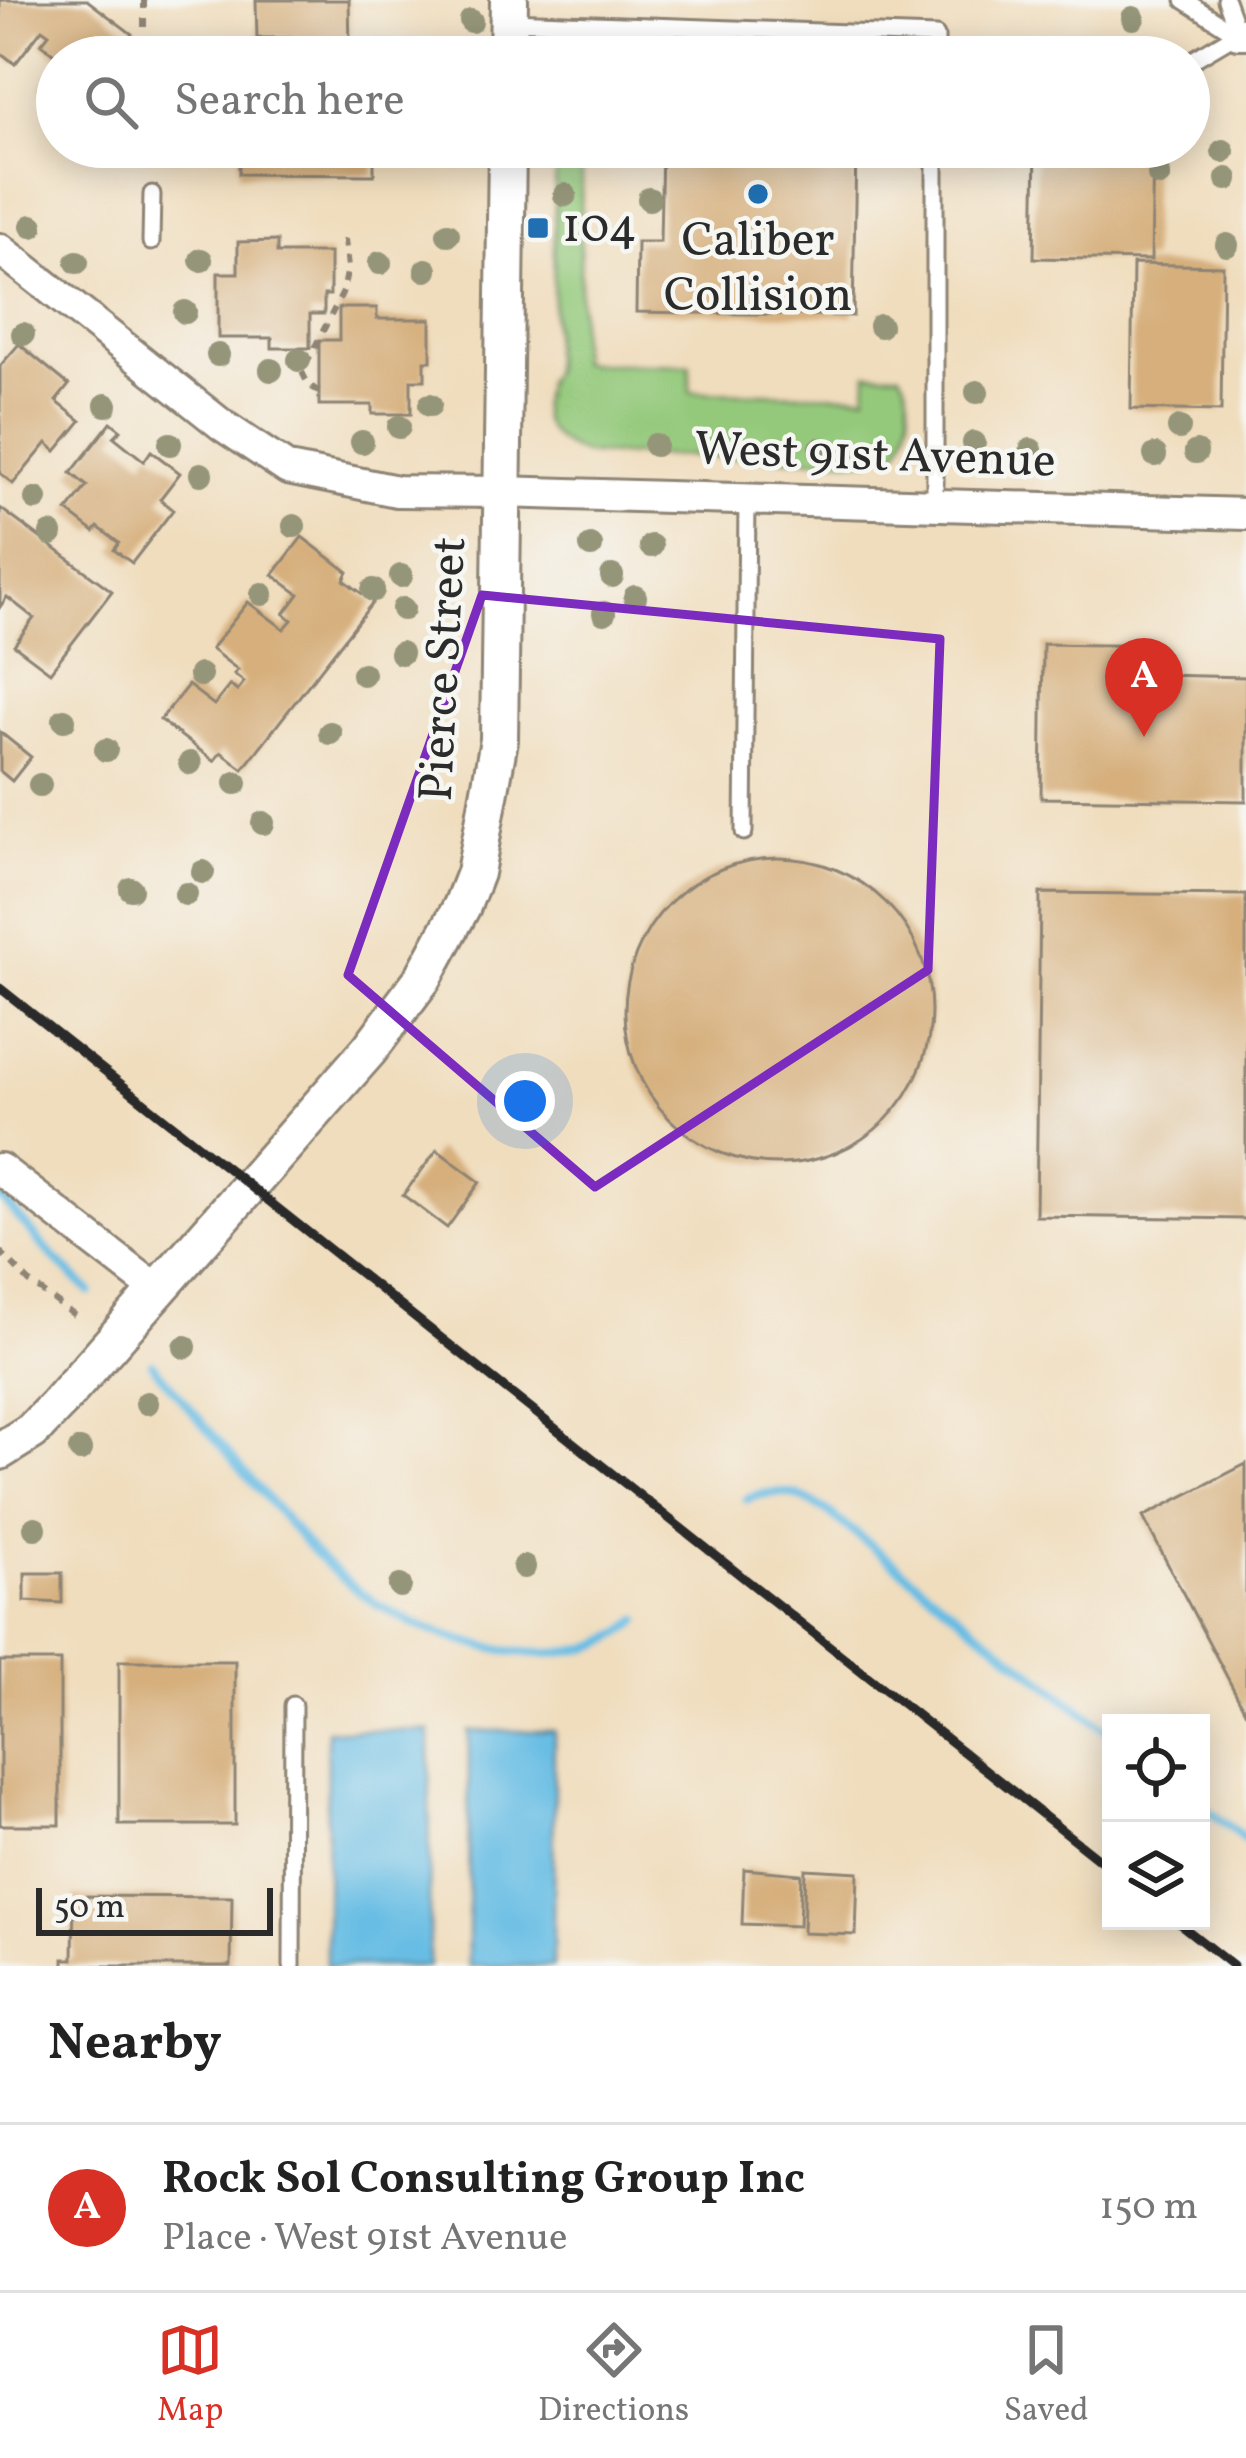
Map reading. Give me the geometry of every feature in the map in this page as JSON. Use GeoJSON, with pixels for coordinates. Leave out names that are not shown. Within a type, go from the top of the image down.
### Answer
{"type":"FeatureCollection","features":[{"type":"Feature","properties":{"kind":"street","name":"Pierce Street"},"geometry":{"type":"LineString","coordinates":[[0,1451],[44,1419],[369,1050],[423,978],[462,906],[479,856],[499,740],[507,168]]}},
{"type":"Feature","properties":{"kind":"street","name":"West 91st Avenue"},"geometry":{"type":"LineString","coordinates":[[0,250],[222,425],[288,469],[398,491],[1246,514]]}},
{"type":"Feature","properties":{"kind":"street"},"geometry":{"type":"LineString","coordinates":[[0,1169],[157,1290]]}},
{"type":"Feature","properties":{"kind":"lane"},"geometry":{"type":"LineString","coordinates":[[1184,0],[1244,33]]}},
{"type":"Feature","properties":{"kind":"lane"},"geometry":{"type":"LineString","coordinates":[[1226,0],[1244,33]]}},
{"type":"Feature","properties":{"kind":"lane"},"geometry":{"type":"LineString","coordinates":[[509,26],[936,36]]}},
{"type":"Feature","properties":{"kind":"lane"},"geometry":{"type":"LineString","coordinates":[[1210,51],[1244,33]]}},
{"type":"Feature","properties":{"kind":"lane"},"geometry":{"type":"LineString","coordinates":[[935,168],[935,504]]}},
{"type":"Feature","properties":{"kind":"lane"},"geometry":{"type":"LineString","coordinates":[[151,242],[152,194]]}},
{"type":"Feature","properties":{"kind":"lane"},"geometry":{"type":"LineString","coordinates":[[744,832],[747,499]]}},
{"type":"Feature","properties":{"kind":"lane"},"geometry":{"type":"LineString","coordinates":[[292,1966],[293,1705]]}},
{"type":"Feature","properties":{"kind":"path"},"geometry":{"type":"LineString","coordinates":[[144,0],[144,36]]}},
{"type":"Feature","properties":{"kind":"path"},"geometry":{"type":"LineString","coordinates":[[319,392],[302,371],[343,292],[348,268],[345,238]]}},
{"type":"Feature","properties":{"kind":"path"},"geometry":{"type":"LineString","coordinates":[[0,1251],[29,1282],[81,1320]]}},
{"type":"Feature","properties":{"kind":"highlighted area"},"geometry":{"type":"Polygon","coordinates":[[[482,595],[940,639],[928,970],[595,1187],[348,975],[482,595]]]}},
{"type":"Feature","properties":{"kind":"green space"},"geometry":{"type":"Polygon","coordinates":[[[556,168],[582,168],[579,363],[690,365],[690,392],[866,395],[867,373],[900,373],[908,392],[909,415],[905,437],[894,455],[882,450],[871,460],[585,454],[566,446],[546,426],[541,408],[552,369],[556,168]]]}},
{"type":"Feature","properties":{"kind":"water"},"geometry":{"type":"Polygon","coordinates":[[[327,1730],[430,1731],[429,1966],[326,1966],[327,1730]]]}},
{"type":"Feature","properties":{"kind":"water"},"geometry":{"type":"Polygon","coordinates":[[[469,1731],[554,1731],[553,1966],[468,1966],[469,1731]]]}},
{"type":"Feature","properties":{"kind":"building"},"geometry":{"type":"Polygon","coordinates":[[[0,0],[87,0],[132,34],[47,36],[42,29],[15,64],[0,52],[0,0]]]}},
{"type":"Feature","properties":{"kind":"building"},"geometry":{"type":"Polygon","coordinates":[[[256,0],[349,0],[350,36],[257,36],[256,0]]]}},
{"type":"Feature","properties":{"kind":"building"},"geometry":{"type":"Polygon","coordinates":[[[239,168],[374,168],[374,175],[239,174],[239,168]]]}},
{"type":"Feature","properties":{"kind":"building","name":"Caliber Collision"},"geometry":{"type":"Polygon","coordinates":[[[662,168],[856,168],[853,316],[636,312],[637,242],[660,242],[662,168]]]}},
{"type":"Feature","properties":{"kind":"building"},"geometry":{"type":"Polygon","coordinates":[[[1036,168],[1153,168],[1151,260],[1034,258],[1036,168]]]}},
{"type":"Feature","properties":{"kind":"building"},"geometry":{"type":"Polygon","coordinates":[[[277,241],[277,253],[330,253],[330,295],[324,295],[324,314],[310,314],[310,348],[272,348],[272,338],[218,338],[218,273],[238,273],[238,242],[277,241]]]}},
{"type":"Feature","properties":{"kind":"building"},"geometry":{"type":"Polygon","coordinates":[[[1133,264],[1223,266],[1221,411],[1131,409],[1133,264]]]}},
{"type":"Feature","properties":{"kind":"building"},"geometry":{"type":"Polygon","coordinates":[[[339,308],[377,308],[377,319],[431,319],[431,361],[425,361],[425,380],[411,380],[411,414],[372,414],[372,405],[319,405],[319,340],[339,340],[339,308]]]}},
{"type":"Feature","properties":{"kind":"building"},"geometry":{"type":"Polygon","coordinates":[[[19,344],[69,385],[56,401],[81,421],[56,451],[47,443],[13,484],[0,473],[0,366],[19,344]]]}},
{"type":"Feature","properties":{"kind":"building"},"geometry":{"type":"Polygon","coordinates":[[[111,422],[121,430],[114,437],[144,461],[151,451],[180,473],[160,499],[173,510],[132,563],[114,550],[119,543],[98,527],[94,532],[67,511],[87,486],[71,473],[111,422]]]}},
{"type":"Feature","properties":{"kind":"building"},"geometry":{"type":"Polygon","coordinates":[[[0,508],[112,591],[50,672],[14,645],[34,618],[7,597],[0,607],[0,508]]]}},
{"type":"Feature","properties":{"kind":"building"},"geometry":{"type":"Polygon","coordinates":[[[302,537],[348,572],[344,580],[373,602],[243,769],[221,752],[214,761],[160,720],[188,685],[214,705],[230,685],[237,691],[244,682],[234,674],[238,670],[211,649],[248,602],[284,629],[292,620],[284,614],[299,594],[273,575],[302,537]]]}},
{"type":"Feature","properties":{"kind":"building"},"geometry":{"type":"Polygon","coordinates":[[[1043,644],[1161,646],[1160,675],[1246,677],[1246,801],[1041,798],[1043,644]]]}},
{"type":"Feature","properties":{"kind":"building"},"geometry":{"type":"Polygon","coordinates":[[[0,732],[31,757],[12,781],[0,771],[0,732]]]}},
{"type":"Feature","properties":{"kind":"building"},"geometry":{"type":"Polygon","coordinates":[[[778,858],[837,870],[886,903],[919,952],[931,1011],[919,1070],[886,1119],[837,1152],[778,1164],[719,1152],[670,1119],[637,1070],[625,1011],[637,952],[670,903],[719,870],[778,858]]]}},
{"type":"Feature","properties":{"kind":"building"},"geometry":{"type":"Polygon","coordinates":[[[1040,893],[1246,895],[1246,1219],[1036,1216],[1040,893]]]}},
{"type":"Feature","properties":{"kind":"building"},"geometry":{"type":"Polygon","coordinates":[[[437,1150],[480,1182],[447,1228],[403,1195],[437,1150]]]}},
{"type":"Feature","properties":{"kind":"building"},"geometry":{"type":"Polygon","coordinates":[[[1246,1464],[1246,1713],[1143,1517],[1246,1464]]]}},
{"type":"Feature","properties":{"kind":"building"},"geometry":{"type":"Polygon","coordinates":[[[25,1573],[62,1573],[62,1603],[25,1601],[25,1573]]]}},
{"type":"Feature","properties":{"kind":"building"},"geometry":{"type":"Polygon","coordinates":[[[0,1661],[60,1661],[60,1825],[0,1825],[0,1661]]]}},
{"type":"Feature","properties":{"kind":"building"},"geometry":{"type":"Polygon","coordinates":[[[119,1661],[235,1661],[235,1825],[119,1825],[119,1661]]]}},
{"type":"Feature","properties":{"kind":"building"},"geometry":{"type":"Polygon","coordinates":[[[744,1869],[801,1874],[799,1926],[742,1924],[744,1869]]]}},
{"type":"Feature","properties":{"kind":"building"},"geometry":{"type":"Polygon","coordinates":[[[805,1869],[858,1872],[856,1935],[803,1933],[805,1869]]]}},
{"type":"Feature","properties":{"kind":"building"},"geometry":{"type":"Polygon","coordinates":[[[74,1896],[232,1897],[231,1966],[64,1966],[64,1959],[73,1959],[74,1896]]]}},
{"type":"Feature","properties":{"kind":"waterway"},"geometry":{"type":"LineString","coordinates":[[0,1196],[90,1292]]}},
{"type":"Feature","properties":{"kind":"waterway"},"geometry":{"type":"LineString","coordinates":[[152,1364],[313,1552],[361,1593],[401,1617],[481,1646],[538,1653],[598,1645],[639,1620]]}},
{"type":"Feature","properties":{"kind":"waterway"},"geometry":{"type":"LineString","coordinates":[[747,1499],[789,1494],[828,1512],[1102,1727]]}},
{"type":"Feature","properties":{"kind":"waterway"},"geometry":{"type":"LineString","coordinates":[[1210,1812],[1246,1840]]}},
{"type":"Feature","properties":{"kind":"railway"},"geometry":{"type":"LineString","coordinates":[[0,988],[1102,1862]]}},
{"type":"Feature","properties":{"kind":"railway"},"geometry":{"type":"LineString","coordinates":[[1187,1930],[1233,1966]]}},
{"type":"Feature","properties":{"kind":"place","name":"Caliber Collision"},"geometry":{"type":"Point","coordinates":[758,194]}},
{"type":"Feature","properties":{"kind":"place","name":"104"},"geometry":{"type":"Point","coordinates":[538,228]}},
{"type":"Feature","properties":{"kind":"place","name":"Rock Sol Consulting Group Inc"},"geometry":{"type":"Point","coordinates":[1144,737]}}]}
